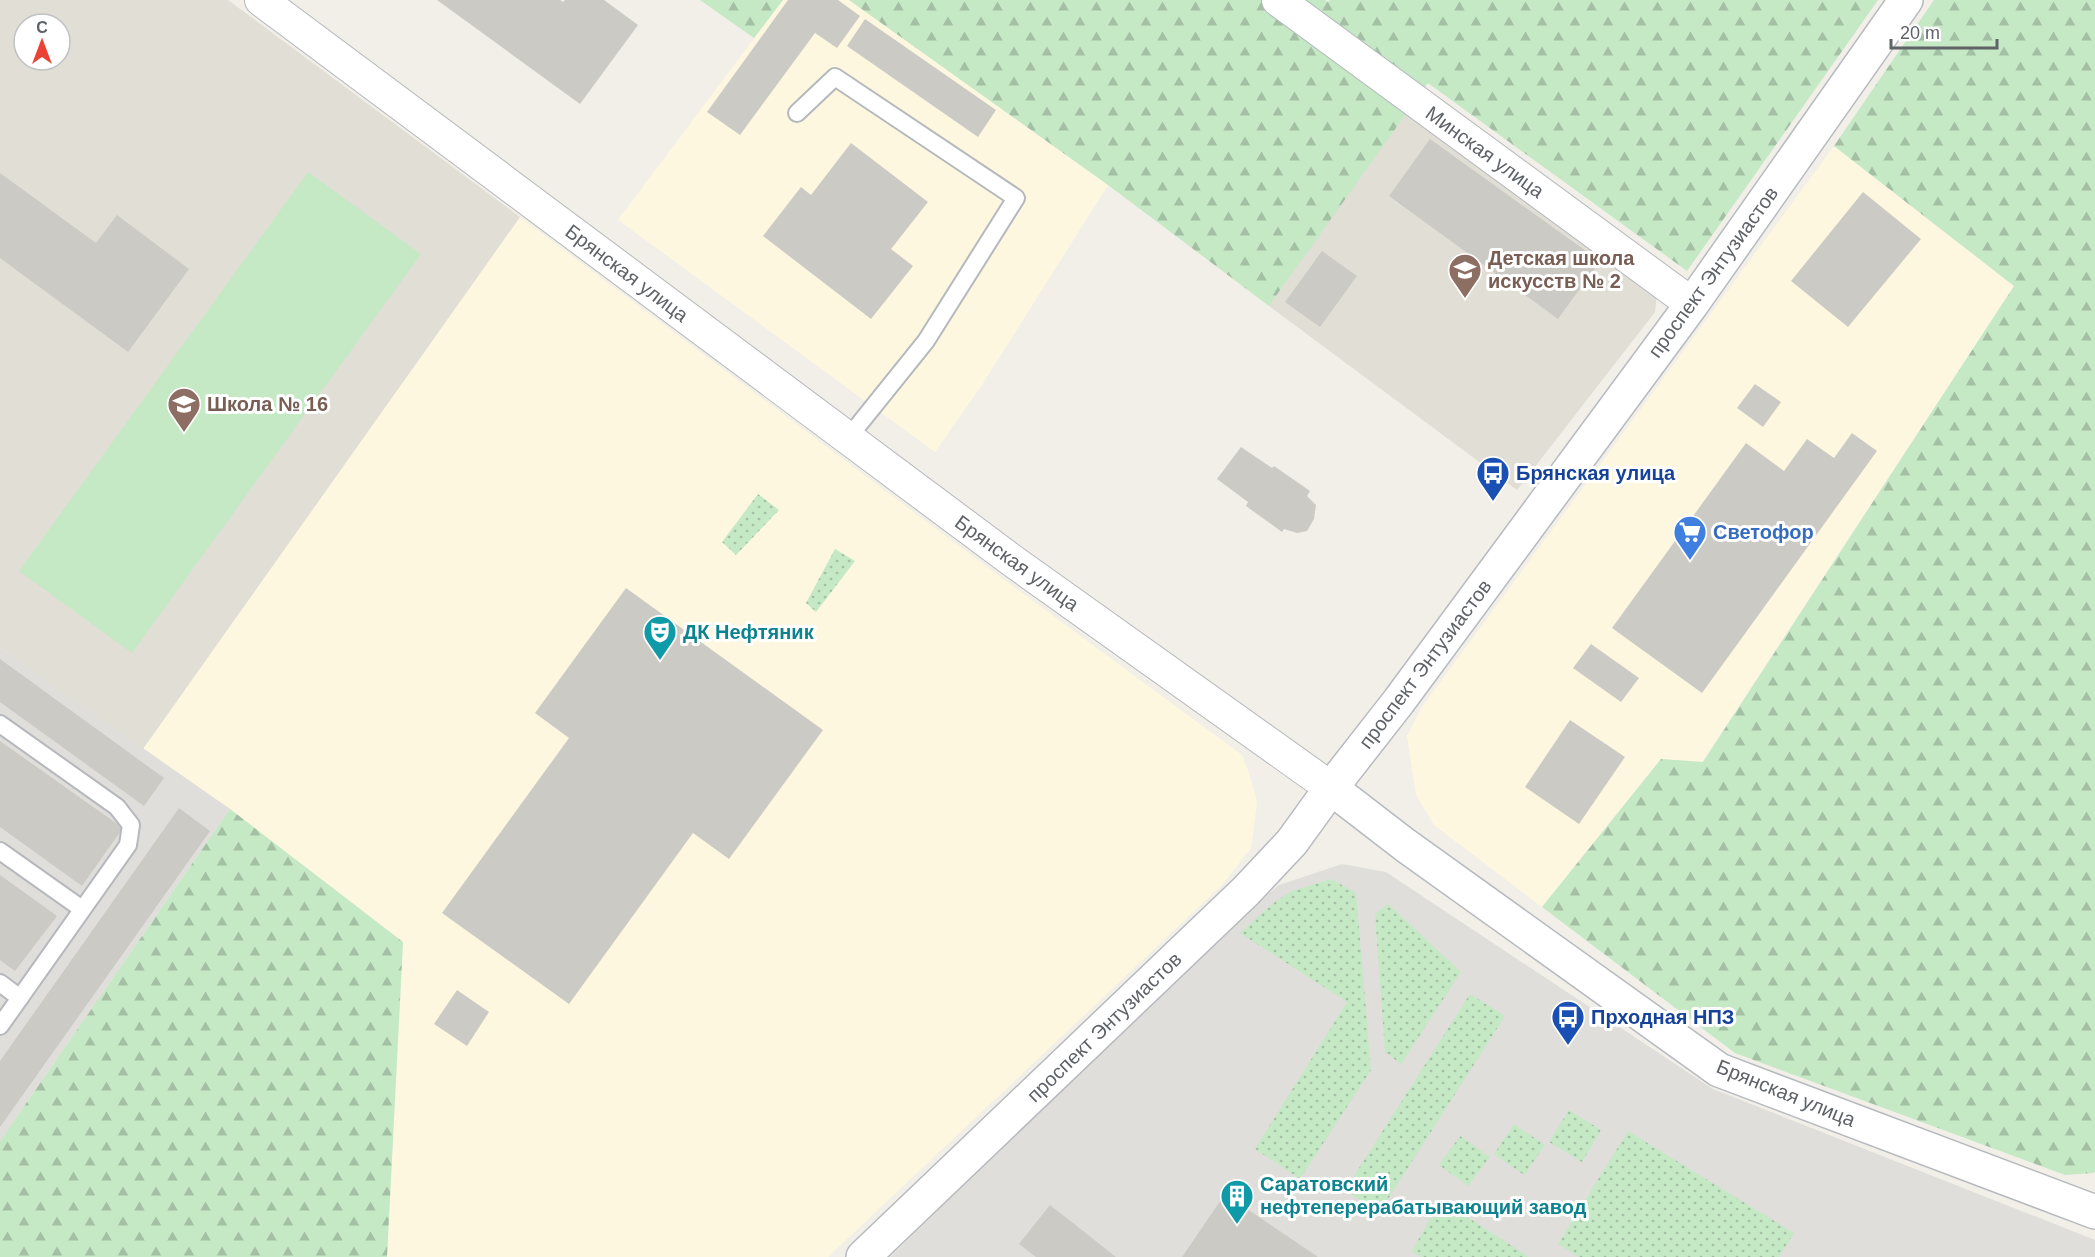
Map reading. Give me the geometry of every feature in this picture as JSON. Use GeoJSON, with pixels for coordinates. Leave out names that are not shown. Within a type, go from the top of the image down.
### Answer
{"type":"FeatureCollection","features":[{"type":"Feature","properties":{"kind":"street","name":"Брянская улица"},"geometry":{"type":"LineString","coordinates":[[261,0],[1010,559],[1331,788],[1405,845],[1719,1070],[2095,1212]]}},
{"type":"Feature","properties":{"kind":"street","name":"Минская улица"},"geometry":{"type":"LineString","coordinates":[[1278,0],[1692,304]]}},
{"type":"Feature","properties":{"kind":"street","name":"проспект Энтузиастов"},"geometry":{"type":"LineString","coordinates":[[863,1257],[1246,891],[1292,842],[1692,304],[1906,0]]}},
{"type":"Feature","properties":{"kind":"lane"},"geometry":{"type":"LineString","coordinates":[[797,113],[835,77],[1016,198],[926,341],[848,438]]}},
{"type":"Feature","properties":{"kind":"lane"},"geometry":{"type":"LineString","coordinates":[[0,724],[117,807],[131,825],[128,845],[0,1026]]}},
{"type":"Feature","properties":{"kind":"lane"},"geometry":{"type":"LineString","coordinates":[[0,851],[82,909]]}},
{"type":"Feature","properties":{"kind":"lane"},"geometry":{"type":"LineString","coordinates":[[0,983],[20,998]]}},
{"type":"Feature","properties":{"kind":"shaded area","name":"Школа № 16"},"geometry":{"type":"Polygon","coordinates":[[[0,0],[228,0],[520,217],[143,749],[0,648],[0,0]]]}},
{"type":"Feature","properties":{"kind":"shaded area"},"geometry":{"type":"Polygon","coordinates":[[[783,0],[849,0],[1108,185],[982,385],[935,452],[618,220],[783,0]]]}},
{"type":"Feature","properties":{"kind":"shaded area","name":"Детская школа искусств № 2"},"geometry":{"type":"Polygon","coordinates":[[[1405,112],[1657,293],[1655,312],[1517,490],[1269,306],[1405,112]]]}},
{"type":"Feature","properties":{"kind":"shaded area"},"geometry":{"type":"Polygon","coordinates":[[[1834,146],[2014,286],[1702,762],[1661,759],[1542,907],[1434,825],[1416,795],[1407,736],[1422,707],[1834,146]]]}},
{"type":"Feature","properties":{"kind":"shaded area","name":"ДК Нефтяник"},"geometry":{"type":"Polygon","coordinates":[[[520,217],[1242,755],[1249,773],[1257,802],[1251,848],[1223,884],[828,1257],[387,1257],[403,942],[230,809],[143,749],[520,217]]]}},
{"type":"Feature","properties":{"kind":"shaded area"},"geometry":{"type":"Polygon","coordinates":[[[0,648],[230,809],[0,1141],[0,648]]]}},
{"type":"Feature","properties":{"kind":"shaded area","name":"Саратовский нефтеперерабатывающий завод"},"geometry":{"type":"Polygon","coordinates":[[[1342,864],[1386,872],[1713,1089],[2095,1240],[2095,1257],[890,1257],[1234,921],[1279,885],[1342,864]]]}},
{"type":"Feature","properties":{"kind":"green space"},"geometry":{"type":"Polygon","coordinates":[[[700,0],[783,0],[754,38],[700,0]]]}},
{"type":"Feature","properties":{"kind":"green space"},"geometry":{"type":"Polygon","coordinates":[[[849,0],[1325,0],[1328,2],[1330,0],[1878,0],[1687,271],[1428,83],[1269,306],[1108,185],[849,0]]]}},
{"type":"Feature","properties":{"kind":"green space"},"geometry":{"type":"Polygon","coordinates":[[[1934,0],[2095,0],[2095,1172],[2093,1173],[2065,1175],[1735,1053],[1542,907],[1661,759],[1703,762],[2014,286],[1834,146],[1934,0]]]}},
{"type":"Feature","properties":{"kind":"green space"},"geometry":{"type":"Polygon","coordinates":[[[308,172],[421,254],[132,653],[19,571],[308,172]]]}},
{"type":"Feature","properties":{"kind":"green space"},"geometry":{"type":"Polygon","coordinates":[[[758,494],[779,510],[736,555],[722,542],[758,494]]]}},
{"type":"Feature","properties":{"kind":"green space"},"geometry":{"type":"Polygon","coordinates":[[[835,549],[855,561],[816,612],[806,603],[835,549]]]}},
{"type":"Feature","properties":{"kind":"green space"},"geometry":{"type":"Polygon","coordinates":[[[230,809],[403,942],[387,1257],[0,1257],[0,1141],[230,809]]]}},
{"type":"Feature","properties":{"kind":"green space"},"geometry":{"type":"Polygon","coordinates":[[[1331,879],[1356,893],[1371,1070],[1300,1179],[1255,1149],[1347,1002],[1240,933],[1272,904],[1292,891],[1331,879]]]}},
{"type":"Feature","properties":{"kind":"green space"},"geometry":{"type":"Polygon","coordinates":[[[1388,904],[1461,972],[1401,1064],[1385,1052],[1375,914],[1388,904]]]}},
{"type":"Feature","properties":{"kind":"green space"},"geometry":{"type":"Polygon","coordinates":[[[1470,994],[1505,1016],[1379,1213],[1345,1190],[1470,994]]]}},
{"type":"Feature","properties":{"kind":"green space"},"geometry":{"type":"Polygon","coordinates":[[[1569,1110],[1601,1130],[1582,1162],[1549,1142],[1569,1110]]]}},
{"type":"Feature","properties":{"kind":"green space"},"geometry":{"type":"Polygon","coordinates":[[[1514,1124],[1545,1145],[1524,1175],[1494,1154],[1514,1124]]]}},
{"type":"Feature","properties":{"kind":"green space"},"geometry":{"type":"Polygon","coordinates":[[[1628,1131],[1794,1233],[1779,1257],[1579,1257],[1558,1244],[1628,1131]]]}},
{"type":"Feature","properties":{"kind":"green space"},"geometry":{"type":"Polygon","coordinates":[[[1460,1136],[1490,1157],[1468,1186],[1439,1165],[1460,1136]]]}},
{"type":"Feature","properties":{"kind":"green space"},"geometry":{"type":"Polygon","coordinates":[[[1441,1200],[1529,1257],[1421,1257],[1412,1251],[1441,1200]]]}},
{"type":"Feature","properties":{"kind":"building"},"geometry":{"type":"Polygon","coordinates":[[[437,0],[560,0],[563,2],[565,0],[604,0],[638,25],[580,104],[437,0]]]}},
{"type":"Feature","properties":{"kind":"building"},"geometry":{"type":"Polygon","coordinates":[[[788,0],[838,0],[860,16],[837,48],[815,33],[740,135],[707,112],[788,0]]]}},
{"type":"Feature","properties":{"kind":"building"},"geometry":{"type":"Polygon","coordinates":[[[865,19],[996,110],[978,137],[847,46],[865,19]]]}},
{"type":"Feature","properties":{"kind":"building"},"geometry":{"type":"Polygon","coordinates":[[[1430,139],[1600,261],[1558,319],[1389,196],[1430,139]]]}},
{"type":"Feature","properties":{"kind":"building"},"geometry":{"type":"Polygon","coordinates":[[[851,143],[928,202],[891,249],[913,266],[871,319],[763,236],[801,187],[811,195],[851,143]]]}},
{"type":"Feature","properties":{"kind":"building"},"geometry":{"type":"Polygon","coordinates":[[[0,173],[96,243],[117,215],[189,269],[128,352],[0,258],[0,173]]]}},
{"type":"Feature","properties":{"kind":"building"},"geometry":{"type":"Polygon","coordinates":[[[1863,192],[1921,239],[1848,327],[1791,281],[1863,192]]]}},
{"type":"Feature","properties":{"kind":"building"},"geometry":{"type":"Polygon","coordinates":[[[1322,251],[1357,276],[1320,327],[1285,302],[1322,251]]]}},
{"type":"Feature","properties":{"kind":"building"},"geometry":{"type":"Polygon","coordinates":[[[1755,384],[1781,402],[1763,427],[1737,408],[1755,384]]]}},
{"type":"Feature","properties":{"kind":"building"},"geometry":{"type":"Polygon","coordinates":[[[1852,433],[1877,451],[1702,693],[1612,628],[1746,443],[1784,471],[1807,439],[1834,458],[1852,433]]]}},
{"type":"Feature","properties":{"kind":"building"},"geometry":{"type":"Polygon","coordinates":[[[1241,447],[1310,491],[1307,496],[1316,505],[1314,519],[1307,531],[1297,533],[1284,529],[1282,532],[1246,506],[1248,502],[1217,479],[1241,447]]]}},
{"type":"Feature","properties":{"kind":"building"},"geometry":{"type":"Polygon","coordinates":[[[626,588],[823,730],[729,859],[693,833],[569,1004],[442,913],[569,738],[535,713],[626,588]]]}},
{"type":"Feature","properties":{"kind":"building"},"geometry":{"type":"Polygon","coordinates":[[[1591,644],[1639,678],[1621,702],[1573,668],[1591,644]]]}},
{"type":"Feature","properties":{"kind":"building"},"geometry":{"type":"Polygon","coordinates":[[[0,659],[164,778],[144,806],[0,702],[0,659]]]}},
{"type":"Feature","properties":{"kind":"building"},"geometry":{"type":"Polygon","coordinates":[[[1570,720],[1625,757],[1579,824],[1525,787],[1570,720]]]}},
{"type":"Feature","properties":{"kind":"building"},"geometry":{"type":"Polygon","coordinates":[[[0,741],[123,828],[82,886],[0,827],[0,741]]]}},
{"type":"Feature","properties":{"kind":"building"},"geometry":{"type":"Polygon","coordinates":[[[179,808],[210,831],[0,1127],[0,1061],[179,808]]]}},
{"type":"Feature","properties":{"kind":"building"},"geometry":{"type":"Polygon","coordinates":[[[0,875],[57,916],[15,971],[0,960],[0,875]]]}},
{"type":"Feature","properties":{"kind":"building"},"geometry":{"type":"Polygon","coordinates":[[[457,990],[489,1012],[467,1046],[434,1024],[457,990]]]}},
{"type":"Feature","properties":{"kind":"building","name":"Саратовский нефтеперерабатывающий завод"},"geometry":{"type":"Polygon","coordinates":[[[1225,1194],[1318,1257],[1182,1257],[1225,1194]]]}},
{"type":"Feature","properties":{"kind":"building"},"geometry":{"type":"Polygon","coordinates":[[[1050,1205],[1116,1257],[1036,1257],[1019,1244],[1050,1205]]]}},
{"type":"Feature","properties":{"kind":"place","name":"Детская школа искусств № 2"},"geometry":{"type":"Point","coordinates":[1465,299]}},
{"type":"Feature","properties":{"kind":"place","name":"Школа № 16"},"geometry":{"type":"Point","coordinates":[184,433]}},
{"type":"Feature","properties":{"kind":"place","name":"Брянская улица"},"geometry":{"type":"Point","coordinates":[1493,502]}},
{"type":"Feature","properties":{"kind":"place","name":"Светофор"},"geometry":{"type":"Point","coordinates":[1690,561]}},
{"type":"Feature","properties":{"kind":"place","name":"ДК Нефтяник"},"geometry":{"type":"Point","coordinates":[660,661]}},
{"type":"Feature","properties":{"kind":"place","name":"Прходная НПЗ"},"geometry":{"type":"Point","coordinates":[1568,1046]}},
{"type":"Feature","properties":{"kind":"place","name":"Саратовский нефтеперерабатывающий завод"},"geometry":{"type":"Point","coordinates":[1237,1225]}}]}
